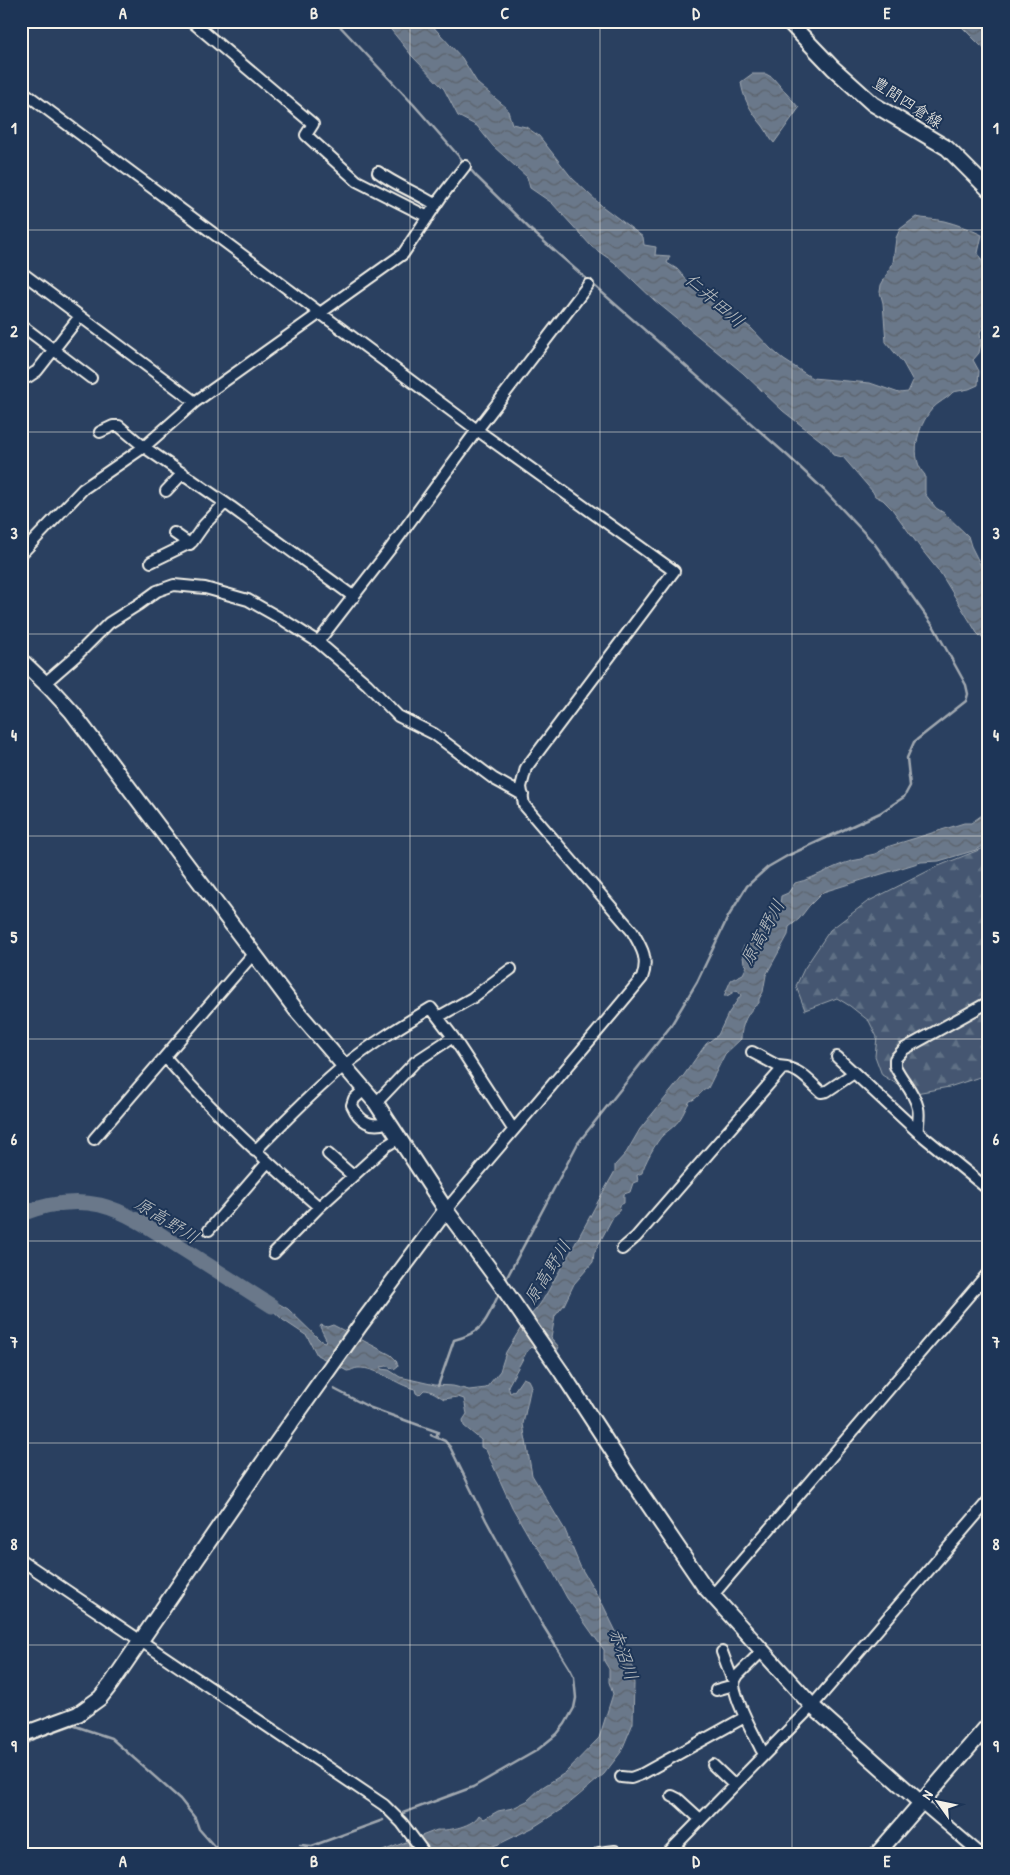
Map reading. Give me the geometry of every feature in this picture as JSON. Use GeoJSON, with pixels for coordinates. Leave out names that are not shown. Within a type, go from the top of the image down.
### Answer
{"type":"FeatureCollection","features":[{"type":"Feature","properties":{"kind":"street"},"geometry":{"type":"LineString","coordinates":[[191,21],[313,124],[306,135],[358,181],[428,218]]}},
{"type":"Feature","properties":{"kind":"street","name":"豊間四倉線"},"geometry":{"type":"LineString","coordinates":[[788,21],[833,68],[873,104],[947,148],[989,190]]}},
{"type":"Feature","properties":{"kind":"street"},"geometry":{"type":"LineString","coordinates":[[21,90],[478,430],[674,571],[526,768],[521,787],[524,805],[632,932],[644,956],[646,967],[642,978],[446,1210],[328,1370],[239,1496],[111,1684],[92,1705],[78,1714],[21,1735]]}},
{"type":"Feature","properties":{"kind":"street"},"geometry":{"type":"LineString","coordinates":[[21,554],[83,489],[144,447],[195,402],[403,254],[436,205],[466,166]]}},
{"type":"Feature","properties":{"kind":"street"},"geometry":{"type":"LineString","coordinates":[[378,172],[396,185],[420,195],[436,205]]}},
{"type":"Feature","properties":{"kind":"street"},"geometry":{"type":"LineString","coordinates":[[21,272],[195,402]]}},
{"type":"Feature","properties":{"kind":"street"},"geometry":{"type":"LineString","coordinates":[[318,642],[354,597],[588,285]]}},
{"type":"Feature","properties":{"kind":"street"},"geometry":{"type":"LineString","coordinates":[[21,375],[28,377],[37,371],[80,316]]}},
{"type":"Feature","properties":{"kind":"street"},"geometry":{"type":"LineString","coordinates":[[21,325],[91,378]]}},
{"type":"Feature","properties":{"kind":"street"},"geometry":{"type":"LineString","coordinates":[[100,432],[117,425],[144,447],[225,503],[354,597]]}},
{"type":"Feature","properties":{"kind":"street"},"geometry":{"type":"LineString","coordinates":[[166,490],[183,473]]}},
{"type":"Feature","properties":{"kind":"street"},"geometry":{"type":"LineString","coordinates":[[151,562],[190,544],[195,540],[204,525],[225,503]]}},
{"type":"Feature","properties":{"kind":"street"},"geometry":{"type":"LineString","coordinates":[[174,533],[190,544]]}},
{"type":"Feature","properties":{"kind":"street"},"geometry":{"type":"LineString","coordinates":[[45,683],[53,674],[76,656],[109,623],[157,591],[174,585],[205,588],[248,600],[318,642],[367,684],[398,716],[434,734],[494,778],[523,795]]}},
{"type":"Feature","properties":{"kind":"street"},"geometry":{"type":"LineString","coordinates":[[22,663],[45,683],[72,712],[297,1011],[376,1103],[446,1210],[497,1279],[562,1373],[627,1473],[712,1596],[812,1706],[981,1854]]}},
{"type":"Feature","properties":{"kind":"street"},"geometry":{"type":"LineString","coordinates":[[94,1139],[254,954]]}},
{"type":"Feature","properties":{"kind":"street"},"geometry":{"type":"LineString","coordinates":[[438,1017],[472,998],[511,969]]}},
{"type":"Feature","properties":{"kind":"street"},"geometry":{"type":"LineString","coordinates":[[918,1132],[919,1117],[916,1101],[911,1089],[894,1066],[895,1059],[904,1048],[989,1002]]}},
{"type":"Feature","properties":{"kind":"street"},"geometry":{"type":"LineString","coordinates":[[255,1151],[344,1066],[376,1042],[431,1008],[453,1037],[513,1129]]}},
{"type":"Feature","properties":{"kind":"street"},"geometry":{"type":"LineString","coordinates":[[376,1103],[416,1062],[453,1037]]}},
{"type":"Feature","properties":{"kind":"street"},"geometry":{"type":"LineString","coordinates":[[752,1052],[778,1066],[794,1069],[821,1092],[827,1091],[854,1073]]}},
{"type":"Feature","properties":{"kind":"street"},"geometry":{"type":"LineString","coordinates":[[165,1057],[196,1093],[267,1163],[319,1207]]}},
{"type":"Feature","properties":{"kind":"street"},"geometry":{"type":"LineString","coordinates":[[837,1057],[918,1132],[989,1190]]}},
{"type":"Feature","properties":{"kind":"street"},"geometry":{"type":"LineString","coordinates":[[622,1249],[636,1237],[782,1069],[787,1067]]}},
{"type":"Feature","properties":{"kind":"street"},"geometry":{"type":"LineString","coordinates":[[364,1090],[354,1099],[352,1105],[362,1120],[376,1125],[388,1122]]}},
{"type":"Feature","properties":{"kind":"street"},"geometry":{"type":"LineString","coordinates":[[274,1253],[319,1207],[386,1146],[399,1138]]}},
{"type":"Feature","properties":{"kind":"street"},"geometry":{"type":"LineString","coordinates":[[328,1154],[353,1176]]}},
{"type":"Feature","properties":{"kind":"street"},"geometry":{"type":"LineString","coordinates":[[209,1230],[267,1163]]}},
{"type":"Feature","properties":{"kind":"street"},"geometry":{"type":"LineString","coordinates":[[712,1596],[989,1272]]}},
{"type":"Feature","properties":{"kind":"street"},"geometry":{"type":"LineString","coordinates":[[667,1854],[812,1706],[989,1500]]}},
{"type":"Feature","properties":{"kind":"street"},"geometry":{"type":"LineString","coordinates":[[21,1560],[384,1805],[405,1827],[426,1854]]}},
{"type":"Feature","properties":{"kind":"street"},"geometry":{"type":"LineString","coordinates":[[716,1690],[734,1683],[762,1651]]}},
{"type":"Feature","properties":{"kind":"street"},"geometry":{"type":"LineString","coordinates":[[722,1652],[745,1717],[764,1754]]}},
{"type":"Feature","properties":{"kind":"street"},"geometry":{"type":"LineString","coordinates":[[621,1777],[631,1778],[642,1774],[745,1717]]}},
{"type":"Feature","properties":{"kind":"street"},"geometry":{"type":"LineString","coordinates":[[877,1854],[989,1724]]}},
{"type":"Feature","properties":{"kind":"street"},"geometry":{"type":"LineString","coordinates":[[713,1765],[734,1784]]}},
{"type":"Feature","properties":{"kind":"street"},"geometry":{"type":"LineString","coordinates":[[672,1796],[700,1819]]}},
{"type":"Feature","properties":{"kind":"street"},"geometry":{"type":"LineString","coordinates":[[599,1854],[615,1850],[619,1854]]}},
{"type":"Feature","properties":{"kind":"green space"},"geometry":{"type":"Polygon","coordinates":[[[989,846],[989,1074],[949,1087],[916,1093],[882,1075],[875,1056],[877,1037],[869,1021],[837,998],[805,1010],[796,986],[804,969],[830,930],[867,902],[936,867],[989,846]]]}},
{"type":"Feature","properties":{"kind":"water"},"geometry":{"type":"Polygon","coordinates":[[[384,21],[428,21],[462,58],[478,84],[507,108],[512,124],[526,127],[539,136],[572,178],[603,207],[643,237],[644,245],[656,247],[655,255],[670,256],[667,263],[677,269],[690,284],[751,328],[784,360],[812,378],[870,383],[899,393],[908,392],[913,381],[903,363],[886,342],[883,303],[880,292],[881,285],[893,263],[896,238],[900,229],[916,217],[949,222],[982,235],[978,253],[986,270],[987,284],[985,297],[989,316],[980,332],[981,343],[979,353],[973,360],[979,371],[978,385],[953,392],[932,409],[922,425],[916,451],[920,468],[925,475],[925,494],[936,508],[944,513],[968,536],[989,582],[989,657],[984,648],[984,640],[977,633],[941,574],[892,509],[883,500],[875,496],[843,457],[833,455],[829,447],[783,411],[743,373],[654,300],[614,262],[592,247],[552,203],[530,188],[527,177],[493,146],[477,126],[458,116],[444,89],[412,56],[384,21]]]}},
{"type":"Feature","properties":{"kind":"water"},"geometry":{"type":"Polygon","coordinates":[[[956,21],[989,21],[989,54],[956,21]]]}},
{"type":"Feature","properties":{"kind":"water"},"geometry":{"type":"Polygon","coordinates":[[[752,74],[766,74],[773,78],[799,108],[774,143],[752,111],[744,94],[741,82],[752,74]]]}},
{"type":"Feature","properties":{"kind":"water","name":"赤沼川"},"geometry":{"type":"Polygon","coordinates":[[[989,810],[989,843],[976,850],[939,861],[921,862],[823,892],[799,919],[789,927],[788,935],[766,975],[759,1003],[746,1018],[742,1028],[741,1039],[725,1054],[708,1088],[690,1101],[678,1121],[657,1142],[642,1173],[637,1175],[638,1181],[633,1183],[630,1192],[624,1194],[624,1203],[620,1205],[619,1211],[614,1215],[594,1253],[593,1262],[574,1284],[564,1305],[555,1316],[551,1338],[559,1347],[555,1356],[531,1347],[508,1386],[510,1393],[514,1391],[523,1378],[528,1380],[531,1386],[523,1424],[532,1475],[565,1530],[580,1566],[603,1605],[632,1664],[634,1684],[633,1723],[621,1752],[604,1774],[565,1807],[532,1828],[499,1844],[468,1854],[375,1854],[437,1830],[454,1829],[467,1825],[479,1815],[484,1819],[498,1811],[513,1808],[527,1801],[541,1788],[565,1773],[599,1738],[613,1694],[609,1682],[609,1669],[604,1661],[604,1650],[567,1598],[548,1563],[531,1540],[512,1507],[486,1450],[481,1447],[481,1440],[464,1426],[463,1420],[467,1414],[464,1399],[458,1397],[444,1399],[427,1390],[424,1390],[419,1395],[415,1389],[365,1368],[347,1371],[317,1355],[307,1336],[283,1320],[268,1306],[245,1292],[274,1301],[288,1309],[321,1341],[325,1342],[326,1339],[320,1327],[321,1325],[327,1327],[333,1325],[391,1355],[396,1360],[398,1366],[394,1369],[387,1366],[381,1367],[381,1369],[389,1370],[400,1377],[469,1390],[486,1388],[500,1371],[506,1352],[527,1318],[546,1295],[615,1171],[615,1165],[626,1153],[640,1129],[684,1075],[706,1044],[718,1035],[728,1014],[741,995],[737,990],[724,996],[731,980],[743,974],[747,966],[744,963],[742,950],[744,946],[752,943],[774,907],[780,904],[781,896],[788,893],[795,883],[812,878],[844,863],[875,854],[890,846],[964,823],[971,823],[989,810]]]}},
{"type":"Feature","properties":{"kind":"waterway"},"geometry":{"type":"LineString","coordinates":[[335,21],[414,105],[477,177],[532,231],[788,456],[824,490],[874,543],[934,627],[966,685],[968,694],[966,701],[914,742],[907,758],[910,786],[904,797],[880,813],[787,856],[768,867],[747,886],[728,917],[697,982],[670,1027],[578,1143],[504,1283]]}},
{"type":"Feature","properties":{"kind":"waterway","name":"原高野川"},"geometry":{"type":"LineString","coordinates":[[21,1214],[50,1205],[80,1202],[100,1205],[121,1212],[151,1228],[272,1306]]}},
{"type":"Feature","properties":{"kind":"waterway"},"geometry":{"type":"LineString","coordinates":[[438,1386],[454,1340],[473,1333],[484,1323],[500,1292]]}},
{"type":"Feature","properties":{"kind":"waterway"},"geometry":{"type":"LineString","coordinates":[[334,1389],[371,1408],[438,1432],[436,1437]]}},
{"type":"Feature","properties":{"kind":"waterway"},"geometry":{"type":"LineString","coordinates":[[403,1813],[473,1787],[536,1751],[557,1734],[565,1724],[574,1708],[576,1698],[574,1677],[570,1669],[542,1624],[486,1520],[450,1447],[445,1441],[431,1435]]}},
{"type":"Feature","properties":{"kind":"waterway"},"geometry":{"type":"LineString","coordinates":[[21,1747],[36,1738],[72,1725],[111,1738],[180,1799],[195,1818],[199,1829],[221,1854]]}},
{"type":"Feature","properties":{"kind":"waterway"},"geometry":{"type":"LineString","coordinates":[[300,1845],[312,1846],[383,1820]]}},
{"type":"Feature","properties":{"kind":"waterway"},"geometry":{"type":"LineString","coordinates":[[295,1854],[303,1851],[306,1847]]}},
{"type":"Feature","properties":{"kind":"water label","name":"仁井田川"},"geometry":{"type":"Point","coordinates":[715,300]}}]}
